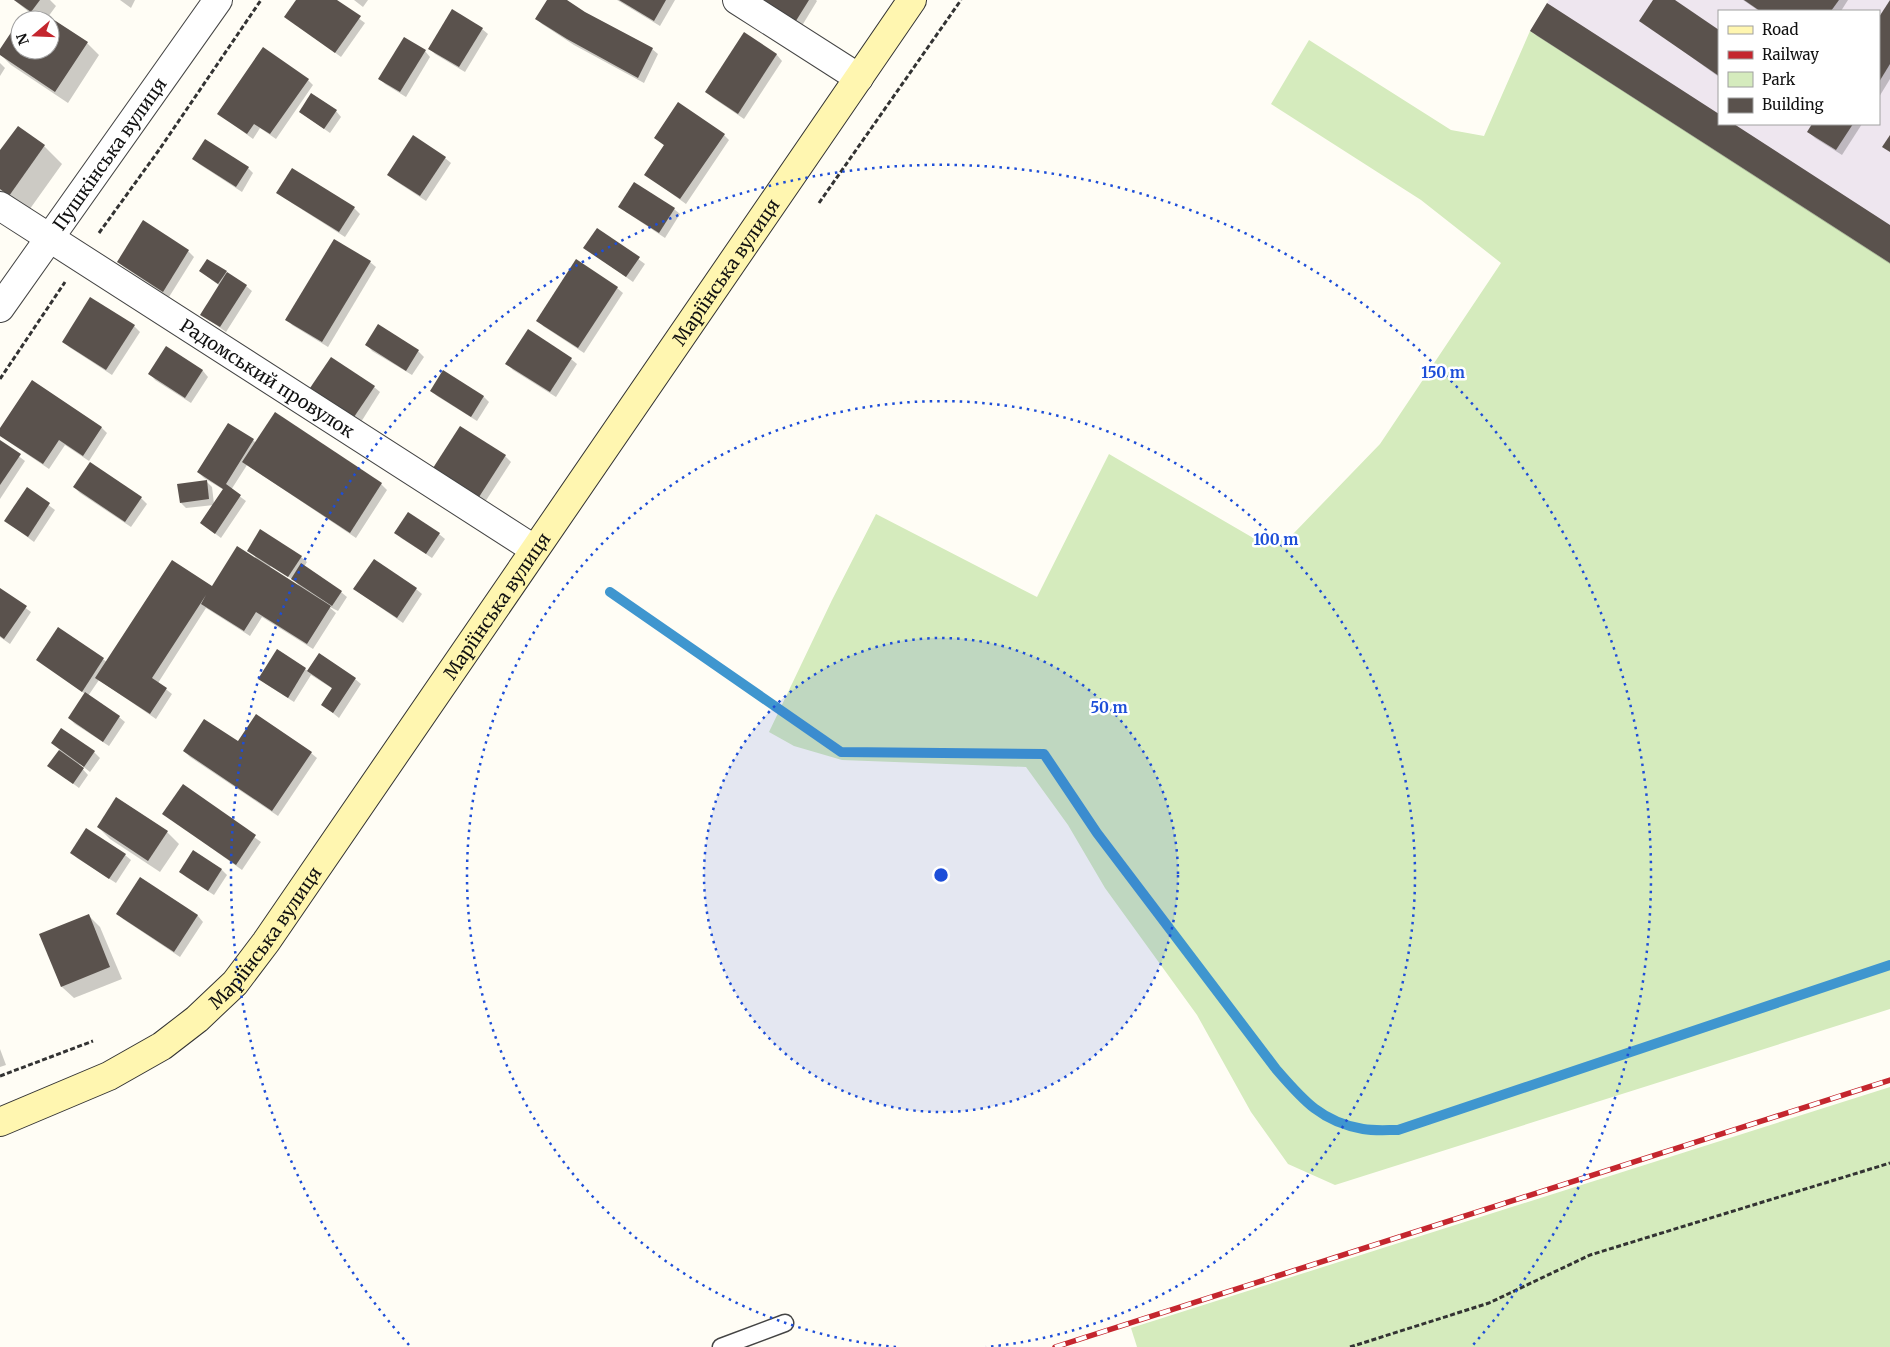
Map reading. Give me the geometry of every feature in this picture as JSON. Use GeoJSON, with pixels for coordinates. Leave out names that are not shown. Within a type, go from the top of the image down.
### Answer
{"type":"FeatureCollection","features":[{"type":"Feature","properties":{"kind":"main road","name":"Маріїнська вулиця"},"geometry":{"type":"LineString","coordinates":[[0,1122],[109,1076],[162,1046],[197,1019],[234,983],[266,942],[912,0]]}},
{"type":"Feature","properties":{"kind":"street","name":"Пушкінська вулиця"},"geometry":{"type":"LineString","coordinates":[[0,308],[218,0]]}},
{"type":"Feature","properties":{"kind":"street"},"geometry":{"type":"LineString","coordinates":[[737,0],[859,78]]}},
{"type":"Feature","properties":{"kind":"street","name":"Радомський провулок"},"geometry":{"type":"LineString","coordinates":[[0,206],[534,549]]}},
{"type":"Feature","properties":{"kind":"lane"},"geometry":{"type":"LineString","coordinates":[[722,1347],[785,1323]]}},
{"type":"Feature","properties":{"kind":"path"},"geometry":{"type":"LineString","coordinates":[[0,379],[81,258],[159,150],[261,0]]}},
{"type":"Feature","properties":{"kind":"path"},"geometry":{"type":"LineString","coordinates":[[819,204],[961,0]]}},
{"type":"Feature","properties":{"kind":"path"},"geometry":{"type":"LineString","coordinates":[[0,1076],[93,1041]]}},
{"type":"Feature","properties":{"kind":"path"},"geometry":{"type":"LineString","coordinates":[[1350,1347],[1488,1303],[1590,1255],[1890,1163]]}},
{"type":"Feature","properties":{"kind":"shaded area"},"geometry":{"type":"Polygon","coordinates":[[[1549,0],[1890,0],[1890,263],[1530,31],[1549,0]]]}},
{"type":"Feature","properties":{"kind":"green space"},"geometry":{"type":"Polygon","coordinates":[[[1530,31],[1890,263],[1890,1009],[1335,1185],[1288,1164],[1251,1112],[1197,1015],[1105,888],[1068,825],[1026,767],[842,760],[794,746],[769,732],[832,600],[876,514],[1037,597],[1109,454],[1267,546],[1293,534],[1380,444],[1501,263],[1421,200],[1271,104],[1309,40],[1451,130],[1484,136],[1530,31]]]}},
{"type":"Feature","properties":{"kind":"green space"},"geometry":{"type":"Polygon","coordinates":[[[1890,1087],[1890,1347],[1137,1347],[1131,1328],[1890,1087]]]}},
{"type":"Feature","properties":{"kind":"building"},"geometry":{"type":"Polygon","coordinates":[[[14,0],[40,0],[32,10],[28,10],[14,0]]]}},
{"type":"Feature","properties":{"kind":"building"},"geometry":{"type":"Polygon","coordinates":[[[296,0],[337,0],[361,16],[335,53],[284,17],[296,0]]]}},
{"type":"Feature","properties":{"kind":"building"},"geometry":{"type":"Polygon","coordinates":[[[547,0],[567,0],[585,12],[653,48],[638,78],[535,19],[547,0]]]}},
{"type":"Feature","properties":{"kind":"building"},"geometry":{"type":"Polygon","coordinates":[[[619,0],[666,0],[654,21],[619,0]]]}},
{"type":"Feature","properties":{"kind":"building"},"geometry":{"type":"Polygon","coordinates":[[[757,0],[809,0],[794,24],[757,0]]]}},
{"type":"Feature","properties":{"kind":"building"},"geometry":{"type":"Polygon","coordinates":[[[1653,0],[1675,0],[1718,29],[1718,75],[1639,21],[1653,0]]]}},
{"type":"Feature","properties":{"kind":"building"},"geometry":{"type":"Polygon","coordinates":[[[1744,0],[1839,0],[1832,10],[1759,10],[1744,0]]]}},
{"type":"Feature","properties":{"kind":"building"},"geometry":{"type":"Polygon","coordinates":[[[1890,0],[1890,64],[1880,80],[1880,15],[1890,0]]]}},
{"type":"Feature","properties":{"kind":"building"},"geometry":{"type":"Polygon","coordinates":[[[1547,3],[1718,113],[1718,125],[1736,125],[1890,225],[1890,263],[1530,31],[1547,3]]]}},
{"type":"Feature","properties":{"kind":"building"},"geometry":{"type":"Polygon","coordinates":[[[452,9],[483,28],[459,67],[428,49],[452,9]]]}},
{"type":"Feature","properties":{"kind":"building"},"geometry":{"type":"Polygon","coordinates":[[[60,24],[88,42],[55,92],[0,55],[0,49],[10,34],[10,60],[60,60],[60,24]]]}},
{"type":"Feature","properties":{"kind":"building"},"geometry":{"type":"Polygon","coordinates":[[[744,32],[777,54],[738,114],[705,92],[744,32]]]}},
{"type":"Feature","properties":{"kind":"building"},"geometry":{"type":"Polygon","coordinates":[[[404,37],[426,50],[400,92],[378,79],[404,37]]]}},
{"type":"Feature","properties":{"kind":"building"},"geometry":{"type":"Polygon","coordinates":[[[263,47],[309,79],[270,134],[254,124],[247,134],[217,114],[263,47]]]}},
{"type":"Feature","properties":{"kind":"building"},"geometry":{"type":"Polygon","coordinates":[[[311,93],[337,110],[324,129],[299,112],[311,93]]]}},
{"type":"Feature","properties":{"kind":"building"},"geometry":{"type":"Polygon","coordinates":[[[678,102],[725,134],[680,199],[644,175],[664,145],[654,138],[678,102]]]}},
{"type":"Feature","properties":{"kind":"building"},"geometry":{"type":"Polygon","coordinates":[[[1811,125],[1852,125],[1836,150],[1807,132],[1811,125]]]}},
{"type":"Feature","properties":{"kind":"building"},"geometry":{"type":"Polygon","coordinates":[[[18,126],[45,145],[9,196],[0,189],[0,150],[18,126]]]}},
{"type":"Feature","properties":{"kind":"building"},"geometry":{"type":"Polygon","coordinates":[[[413,135],[446,157],[420,196],[387,175],[413,135]]]}},
{"type":"Feature","properties":{"kind":"building"},"geometry":{"type":"Polygon","coordinates":[[[1890,135],[1890,152],[1882,147],[1890,135]]]}},
{"type":"Feature","properties":{"kind":"building"},"geometry":{"type":"Polygon","coordinates":[[[205,139],[249,167],[236,187],[192,159],[205,139]]]}},
{"type":"Feature","properties":{"kind":"building"},"geometry":{"type":"Polygon","coordinates":[[[292,168],[355,207],[339,232],[276,193],[292,168]]]}},
{"type":"Feature","properties":{"kind":"building"},"geometry":{"type":"Polygon","coordinates":[[[634,182],[675,208],[659,233],[618,207],[634,182]]]}},
{"type":"Feature","properties":{"kind":"building"},"geometry":{"type":"Polygon","coordinates":[[[143,220],[189,250],[163,292],[117,262],[143,220]]]}},
{"type":"Feature","properties":{"kind":"building"},"geometry":{"type":"Polygon","coordinates":[[[597,228],[640,257],[626,277],[583,248],[597,228]]]}},
{"type":"Feature","properties":{"kind":"building"},"geometry":{"type":"Polygon","coordinates":[[[334,239],[371,261],[322,342],[285,320],[334,239]]]}},
{"type":"Feature","properties":{"kind":"building"},"geometry":{"type":"Polygon","coordinates":[[[207,259],[227,271],[218,284],[199,271],[207,259]]]}},
{"type":"Feature","properties":{"kind":"building"},"geometry":{"type":"Polygon","coordinates":[[[576,259],[618,287],[578,348],[536,321],[576,259]]]}},
{"type":"Feature","properties":{"kind":"building"},"geometry":{"type":"Polygon","coordinates":[[[227,272],[247,285],[220,327],[200,315],[227,272]]]}},
{"type":"Feature","properties":{"kind":"building"},"geometry":{"type":"Polygon","coordinates":[[[90,297],[135,325],[106,370],[62,342],[90,297]]]}},
{"type":"Feature","properties":{"kind":"building"},"geometry":{"type":"Polygon","coordinates":[[[378,324],[419,350],[406,371],[365,345],[378,324]]]}},
{"type":"Feature","properties":{"kind":"building"},"geometry":{"type":"Polygon","coordinates":[[[528,329],[572,358],[550,392],[505,364],[528,329]]]}},
{"type":"Feature","properties":{"kind":"building"},"geometry":{"type":"Polygon","coordinates":[[[166,346],[203,370],[185,398],[148,374],[166,346]]]}},
{"type":"Feature","properties":{"kind":"building"},"geometry":{"type":"Polygon","coordinates":[[[331,357],[375,386],[354,417],[310,388],[331,357]]]}},
{"type":"Feature","properties":{"kind":"building"},"geometry":{"type":"Polygon","coordinates":[[[443,370],[484,396],[471,417],[430,391],[443,370]]]}},
{"type":"Feature","properties":{"kind":"building"},"geometry":{"type":"Polygon","coordinates":[[[32,380],[102,427],[83,456],[59,440],[43,464],[0,436],[0,428],[32,380]]]}},
{"type":"Feature","properties":{"kind":"building"},"geometry":{"type":"Polygon","coordinates":[[[275,412],[382,483],[350,533],[242,462],[275,412]]]}},
{"type":"Feature","properties":{"kind":"building"},"geometry":{"type":"Polygon","coordinates":[[[228,423],[254,439],[226,484],[241,495],[215,534],[200,523],[223,489],[197,472],[228,423]]]}},
{"type":"Feature","properties":{"kind":"building"},"geometry":{"type":"Polygon","coordinates":[[[460,426],[506,455],[479,497],[433,468],[460,426]]]}},
{"type":"Feature","properties":{"kind":"building"},"geometry":{"type":"Polygon","coordinates":[[[0,440],[21,454],[0,485],[0,440]]]}},
{"type":"Feature","properties":{"kind":"building"},"geometry":{"type":"Polygon","coordinates":[[[90,462],[142,497],[125,522],[73,487],[90,462]]]}},
{"type":"Feature","properties":{"kind":"building"},"geometry":{"type":"Polygon","coordinates":[[[207,480],[209,499],[180,503],[177,484],[207,480]]]}},
{"type":"Feature","properties":{"kind":"building"},"geometry":{"type":"Polygon","coordinates":[[[27,487],[50,503],[28,537],[4,521],[27,487]]]}},
{"type":"Feature","properties":{"kind":"building"},"geometry":{"type":"Polygon","coordinates":[[[408,512],[440,533],[426,554],[394,533],[408,512]]]}},
{"type":"Feature","properties":{"kind":"building"},"geometry":{"type":"Polygon","coordinates":[[[260,529],[302,556],[288,577],[247,551],[260,529]]]}},
{"type":"Feature","properties":{"kind":"building"},"geometry":{"type":"Polygon","coordinates":[[[237,546],[331,606],[307,644],[256,612],[244,631],[201,604],[206,595],[152,678],[167,688],[150,714],[95,678],[172,560],[212,586],[237,546]]]}},
{"type":"Feature","properties":{"kind":"building"},"geometry":{"type":"Polygon","coordinates":[[[374,559],[417,588],[397,618],[353,589],[374,559]]]}},
{"type":"Feature","properties":{"kind":"building"},"geometry":{"type":"Polygon","coordinates":[[[301,563],[342,591],[332,606],[291,579],[301,563]]]}},
{"type":"Feature","properties":{"kind":"building"},"geometry":{"type":"Polygon","coordinates":[[[0,588],[27,606],[4,639],[0,636],[0,588]]]}},
{"type":"Feature","properties":{"kind":"building"},"geometry":{"type":"Polygon","coordinates":[[[58,627],[104,658],[82,692],[36,660],[58,627]]]}},
{"type":"Feature","properties":{"kind":"building"},"geometry":{"type":"Polygon","coordinates":[[[277,649],[306,668],[288,698],[258,679],[277,649]]]}},
{"type":"Feature","properties":{"kind":"building"},"geometry":{"type":"Polygon","coordinates":[[[319,653],[356,678],[333,713],[321,705],[332,688],[307,671],[319,653]]]}},
{"type":"Feature","properties":{"kind":"building"},"geometry":{"type":"Polygon","coordinates":[[[85,692],[120,716],[103,742],[68,718],[85,692]]]}},
{"type":"Feature","properties":{"kind":"building"},"geometry":{"type":"Polygon","coordinates":[[[256,714],[312,752],[272,811],[183,751],[204,719],[238,741],[256,714]]]}},
{"type":"Feature","properties":{"kind":"building"},"geometry":{"type":"Polygon","coordinates":[[[61,728],[95,751],[84,767],[51,743],[61,728]]]}},
{"type":"Feature","properties":{"kind":"building"},"geometry":{"type":"Polygon","coordinates":[[[59,750],[84,768],[73,784],[47,766],[59,750]]]}},
{"type":"Feature","properties":{"kind":"building"},"geometry":{"type":"Polygon","coordinates":[[[183,784],[256,835],[236,865],[162,814],[183,784]]]}},
{"type":"Feature","properties":{"kind":"building"},"geometry":{"type":"Polygon","coordinates":[[[116,797],[168,831],[148,861],[97,827],[116,797]]]}},
{"type":"Feature","properties":{"kind":"building"},"geometry":{"type":"Polygon","coordinates":[[[86,828],[126,854],[109,879],[70,853],[86,828]]]}},
{"type":"Feature","properties":{"kind":"building"},"geometry":{"type":"Polygon","coordinates":[[[193,850],[222,869],[208,891],[179,872],[193,850]]]}},
{"type":"Feature","properties":{"kind":"building"},"geometry":{"type":"Polygon","coordinates":[[[140,877],[198,915],[174,952],[116,914],[140,877]]]}},
{"type":"Feature","properties":{"kind":"building"},"geometry":{"type":"Polygon","coordinates":[[[89,914],[110,967],[61,987],[39,934],[89,914]]]}},
{"type":"Feature","properties":{"kind":"waterway"},"geometry":{"type":"LineString","coordinates":[[610,592],[841,752],[1044,754],[1097,833],[1276,1069],[1314,1108],[1335,1121],[1348,1126],[1372,1130],[1398,1130],[1890,965]]}},
{"type":"Feature","properties":{"kind":"railway"},"geometry":{"type":"LineString","coordinates":[[1055,1347],[1890,1080]]}}]}
